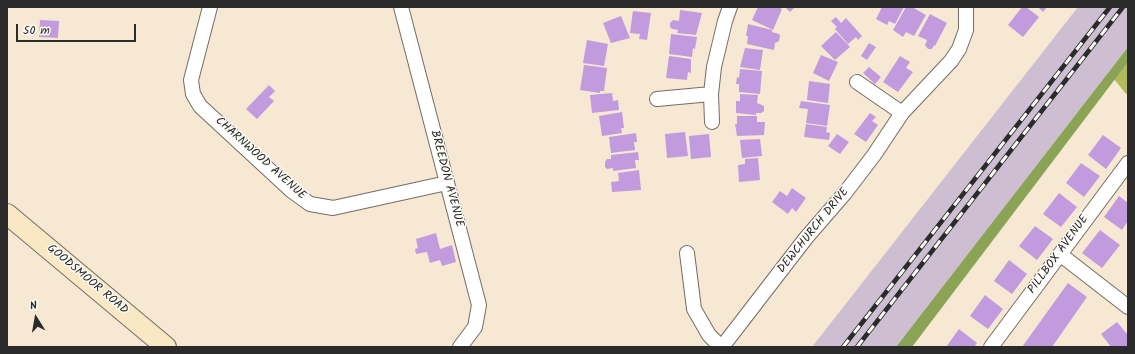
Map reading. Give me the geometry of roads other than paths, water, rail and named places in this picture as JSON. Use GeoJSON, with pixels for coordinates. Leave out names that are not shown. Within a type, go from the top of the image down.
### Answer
{"type":"FeatureCollection","features":[{"type":"Feature","properties":{"kind":"street","name":"CHARNWOOD AVENUE"},"geometry":{"type":"LineString","coordinates":[[210,7],[191,80],[193,94],[200,106],[292,191],[310,204],[333,208],[447,183]]}},
{"type":"Feature","properties":{"kind":"street","name":"BREEDON AVENUE"},"geometry":{"type":"LineString","coordinates":[[401,7],[479,305],[475,327],[460,347]]}},
{"type":"Feature","properties":{"kind":"street"},"geometry":{"type":"LineString","coordinates":[[712,122],[712,94],[718,51],[730,7]]}},
{"type":"Feature","properties":{"kind":"street","name":"DEWCHURCH DRIVE"},"geometry":{"type":"LineString","coordinates":[[687,253],[694,310],[709,335],[721,347],[806,238],[845,193],[902,113],[951,61],[960,49],[966,30],[966,7]]}},
{"type":"Feature","properties":{"kind":"street"},"geometry":{"type":"LineString","coordinates":[[857,82],[902,113]]}},
{"type":"Feature","properties":{"kind":"street"},"geometry":{"type":"LineString","coordinates":[[657,99],[712,94]]}},
{"type":"Feature","properties":{"kind":"street","name":"PILLBOX AVENUE"},"geometry":{"type":"LineString","coordinates":[[991,347],[1061,255],[1128,163]]}},
{"type":"Feature","properties":{"kind":"street","name":"GOODSMOOR ROAD"},"geometry":{"type":"LineString","coordinates":[[7,214],[166,347]]}},
{"type":"Feature","properties":{"kind":"street"},"geometry":{"type":"LineString","coordinates":[[1061,255],[1128,307]]}},
{"type":"Feature","properties":{"kind":"railway"},"geometry":{"type":"LineString","coordinates":[[843,347],[1110,7]]}},
{"type":"Feature","properties":{"kind":"railway"},"geometry":{"type":"LineString","coordinates":[[857,347],[1123,7]]}}]}
